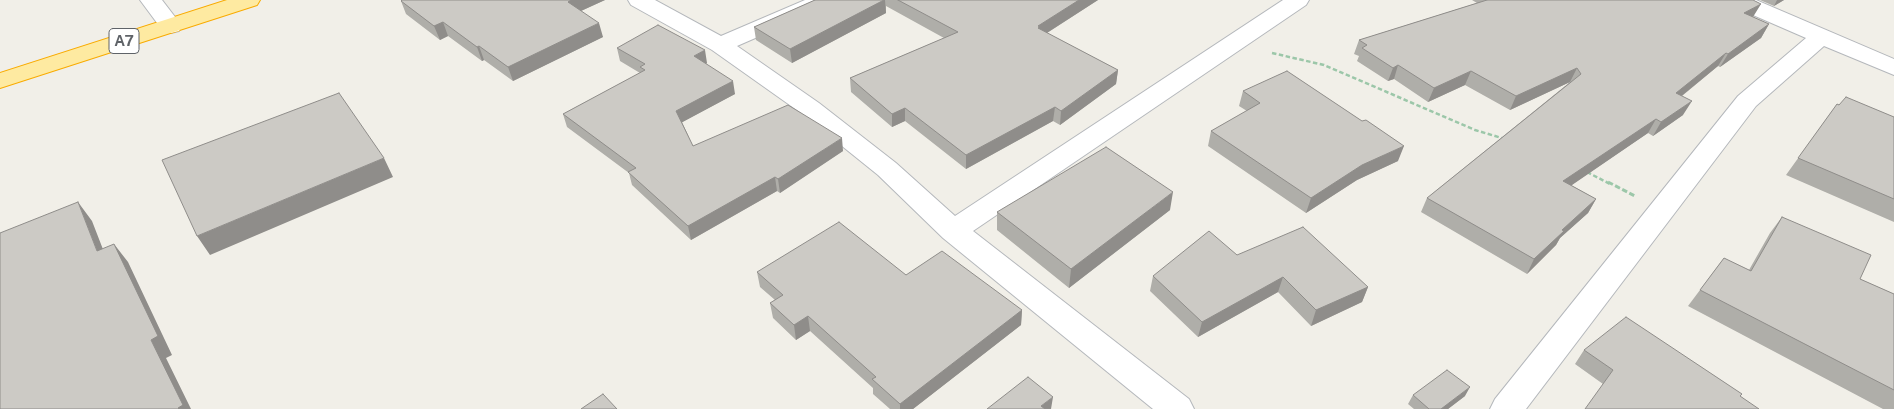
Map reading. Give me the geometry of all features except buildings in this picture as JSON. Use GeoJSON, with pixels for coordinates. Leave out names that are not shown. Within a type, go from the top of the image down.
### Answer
{"type":"FeatureCollection","features":[{"type":"Feature","properties":{"kind":"highway","name":"A7"},"geometry":{"type":"LineString","coordinates":[[0,81],[249,0]]}},
{"type":"Feature","properties":{"kind":"street"},"geometry":{"type":"LineString","coordinates":[[151,0],[171,26]]}},
{"type":"Feature","properties":{"kind":"street"},"geometry":{"type":"LineString","coordinates":[[639,0],[720,45],[818,114],[887,169],[953,231],[1178,409]]}},
{"type":"Feature","properties":{"kind":"street"},"geometry":{"type":"LineString","coordinates":[[720,45],[823,0]]}},
{"type":"Feature","properties":{"kind":"street"},"geometry":{"type":"LineString","coordinates":[[953,231],[1298,0]]}},
{"type":"Feature","properties":{"kind":"street"},"geometry":{"type":"LineString","coordinates":[[1738,0],[1894,68]]}},
{"type":"Feature","properties":{"kind":"street"},"geometry":{"type":"LineString","coordinates":[[1507,409],[1746,102],[1821,37]]}},
{"type":"Feature","properties":{"kind":"path"},"geometry":{"type":"LineString","coordinates":[[1232,44],[1324,65],[1476,130],[1509,140]]}},
{"type":"Feature","properties":{"kind":"path"},"geometry":{"type":"LineString","coordinates":[[1586,171],[1662,210]]}}]}
